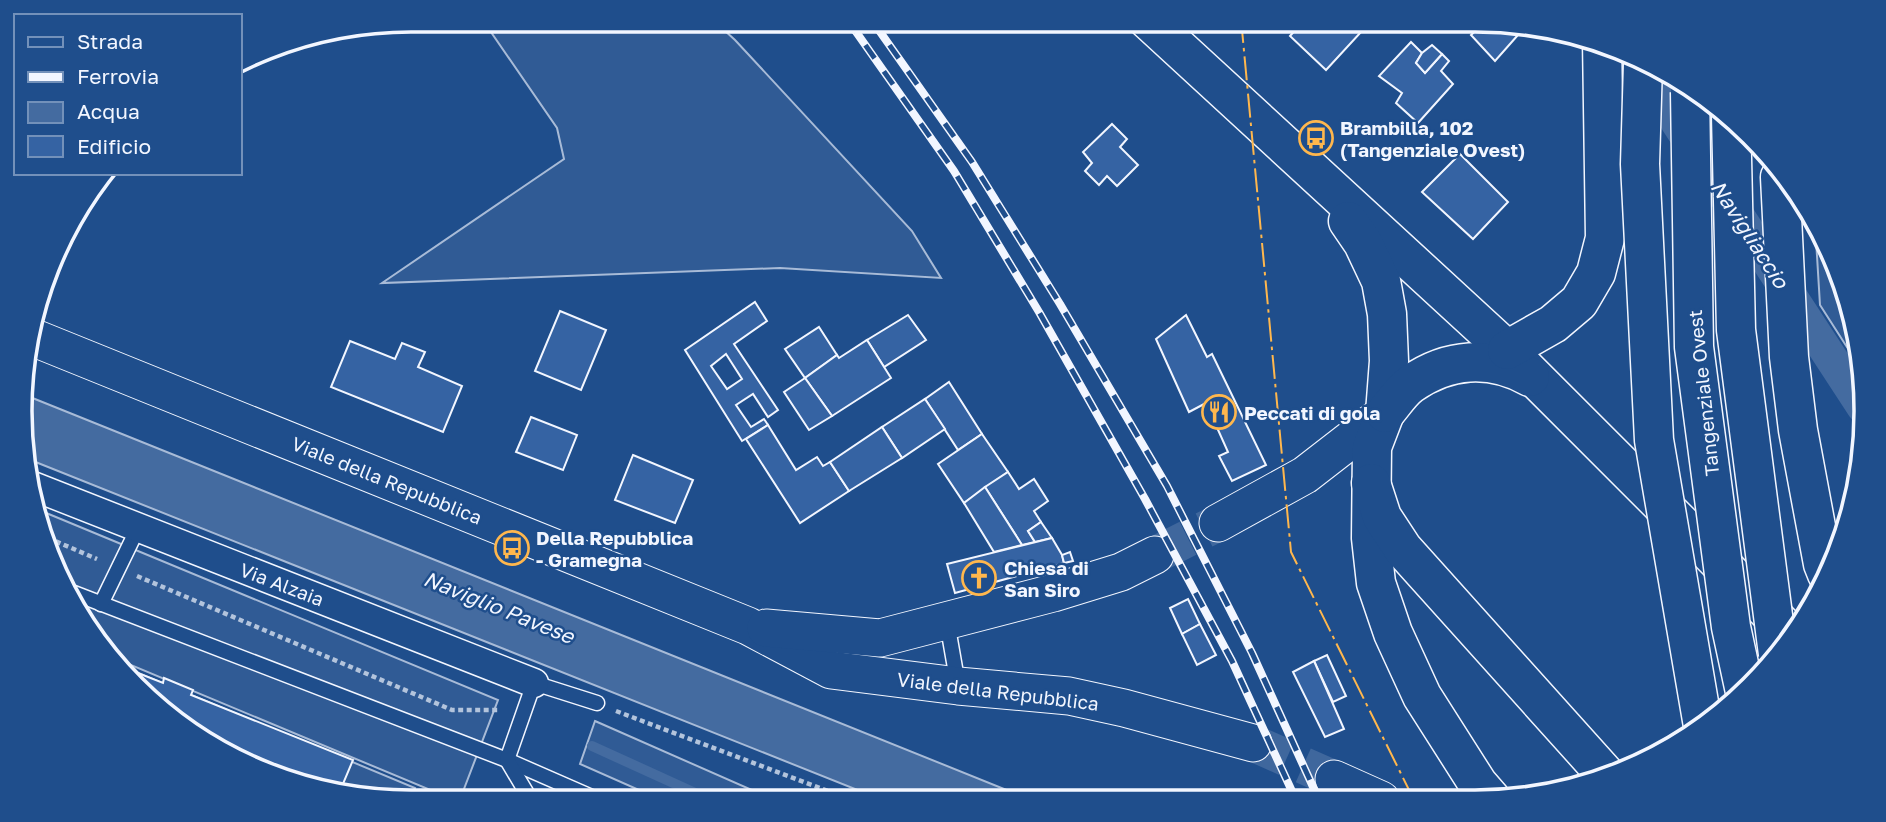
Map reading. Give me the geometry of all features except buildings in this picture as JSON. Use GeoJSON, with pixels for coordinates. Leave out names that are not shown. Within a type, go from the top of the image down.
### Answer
{"type":"FeatureCollection","features":[{"type":"Feature","properties":{"kind":"main road"},"geometry":{"type":"LineString","coordinates":[[1160,31],[1321,180],[1491,356],[1543,385],[1786,629]]}},
{"type":"Feature","properties":{"kind":"main road"},"geometry":{"type":"LineString","coordinates":[[1385,413],[1408,386],[1440,368],[1491,356],[1553,324],[1579,302],[1596,273],[1605,238],[1602,54]]}},
{"type":"Feature","properties":{"kind":"main road"},"geometry":{"type":"LineString","coordinates":[[1643,71],[1640,164],[1654,440],[1701,716]]}},
{"type":"Feature","properties":{"kind":"main road","name":"Tangenziale Ovest"},"geometry":{"type":"LineString","coordinates":[[1690,98],[1694,347],[1731,626],[1742,680]]}},
{"type":"Feature","properties":{"kind":"main road","name":"Tangenziale Ovest"},"geometry":{"type":"LineString","coordinates":[[1731,132],[1736,330],[1776,641]]}},
{"type":"Feature","properties":{"kind":"main road"},"geometry":{"type":"LineString","coordinates":[[1321,180],[1363,243],[1381,281],[1387,314],[1389,361],[1385,413],[1372,447],[1370,538],[1376,583],[1394,633],[1422,696],[1483,791]]}},
{"type":"Feature","properties":{"kind":"main road"},"geometry":{"type":"LineString","coordinates":[[1780,186],[1789,357],[1798,430],[1823,563]]}},
{"type":"Feature","properties":{"kind":"main road"},"geometry":{"type":"LineString","coordinates":[[1371,483],[1382,517],[1403,550],[1600,769]]}},
{"type":"Feature","properties":{"kind":"street","name":"Viale della Repubblica"},"geometry":{"type":"LineString","coordinates":[[39,340],[748,626],[831,670],[958,686],[1069,696],[1178,721],[1253,743]]}},
{"type":"Feature","properties":{"kind":"street"},"geometry":{"type":"LineString","coordinates":[[1218,523],[1305,475],[1385,413]]}},
{"type":"Feature","properties":{"kind":"street","name":"Via Alzaia"},"geometry":{"type":"LineString","coordinates":[[40,489],[534,683]]}},
{"type":"Feature","properties":{"kind":"street","name":"Viale della Repubblica"},"geometry":{"type":"LineString","coordinates":[[748,626],[880,638],[1054,593],[1121,572],[1155,555]]}},
{"type":"Feature","properties":{"kind":"street"},"geometry":{"type":"LineString","coordinates":[[1334,779],[1361,791]]}},
{"type":"Feature","properties":{"kind":"lane"},"geometry":{"type":"LineString","coordinates":[[101,604],[138,528]]}},
{"type":"Feature","properties":{"kind":"lane"},"geometry":{"type":"LineString","coordinates":[[79,595],[508,760],[578,791]]}},
{"type":"Feature","properties":{"kind":"lane"},"geometry":{"type":"LineString","coordinates":[[946,620],[958,686]]}},
{"type":"Feature","properties":{"kind":"lane"},"geometry":{"type":"LineString","coordinates":[[526,791],[508,760],[534,683],[597,704]]}},
{"type":"Feature","properties":{"kind":"path"},"geometry":{"type":"LineString","coordinates":[[55,541],[452,710],[524,711]]}},
{"type":"Feature","properties":{"kind":"path"},"geometry":{"type":"LineString","coordinates":[[597,704],[828,791]]}},
{"type":"Feature","properties":{"kind":"shaded area"},"geometry":{"type":"Polygon","coordinates":[[[490,31],[725,31],[912,231],[941,278],[780,268],[382,283],[564,159],[557,128],[490,31]]]}},
{"type":"Feature","properties":{"kind":"shaded area"},"geometry":{"type":"Polygon","coordinates":[[[1816,246],[1842,313],[1849,351],[1820,305],[1816,246]]]}},
{"type":"Feature","properties":{"kind":"shaded area"},"geometry":{"type":"Polygon","coordinates":[[[45,513],[498,700],[463,791],[433,791],[129,664],[95,622],[82,601],[60,556],[45,513]]]}},
{"type":"Feature","properties":{"kind":"shaded area"},"geometry":{"type":"Polygon","coordinates":[[[137,672],[415,788],[414,791],[386,790],[337,783],[266,762],[200,727],[137,672]]]}},
{"type":"Feature","properties":{"kind":"shaded area"},"geometry":{"type":"Polygon","coordinates":[[[595,721],[754,791],[641,791],[580,764],[595,721]]]}},
{"type":"Feature","properties":{"kind":"water","name":"Naviglio Pavese"},"geometry":{"type":"Polygon","coordinates":[[[32,398],[1009,791],[860,791],[35,462],[32,398]]]}},
{"type":"Feature","properties":{"kind":"waterway","name":"Navigliaccio"},"geometry":{"type":"LineString","coordinates":[[1644,71],[1854,393]]}},
{"type":"Feature","properties":{"kind":"waterway"},"geometry":{"type":"LineString","coordinates":[[592,746],[691,791]]}},
{"type":"Feature","properties":{"kind":"tunnel"},"geometry":{"type":"LineString","coordinates":[[1155,555],[1218,523]]}},
{"type":"Feature","properties":{"kind":"tunnel"},"geometry":{"type":"LineString","coordinates":[[1253,743],[1334,779]]}},
{"type":"Feature","properties":{"kind":"railway"},"geometry":{"type":"LineString","coordinates":[[855,31],[954,171],[1039,312],[1145,499],[1232,661],[1292,791]]}},
{"type":"Feature","properties":{"kind":"railway"},"geometry":{"type":"LineString","coordinates":[[879,31],[972,162],[1060,304],[1167,486],[1252,653],[1315,791]]}},
{"type":"Feature","properties":{"kind":"power"},"geometry":{"type":"LineString","coordinates":[[1242,31],[1291,552],[1410,791]]}},
{"type":"Feature","properties":{"kind":"place","name":"Brambilla, 102 (Tangenziale Ovest)"},"geometry":{"type":"Point","coordinates":[1316,138]}},
{"type":"Feature","properties":{"kind":"place","name":"Peccati di gola"},"geometry":{"type":"Point","coordinates":[1219,412]}},
{"type":"Feature","properties":{"kind":"place","name":"Della Repubblica - Gramegna"},"geometry":{"type":"Point","coordinates":[512,548]}},
{"type":"Feature","properties":{"kind":"place","name":"Chiesa di San Siro"},"geometry":{"type":"Point","coordinates":[979,578]}}]}
